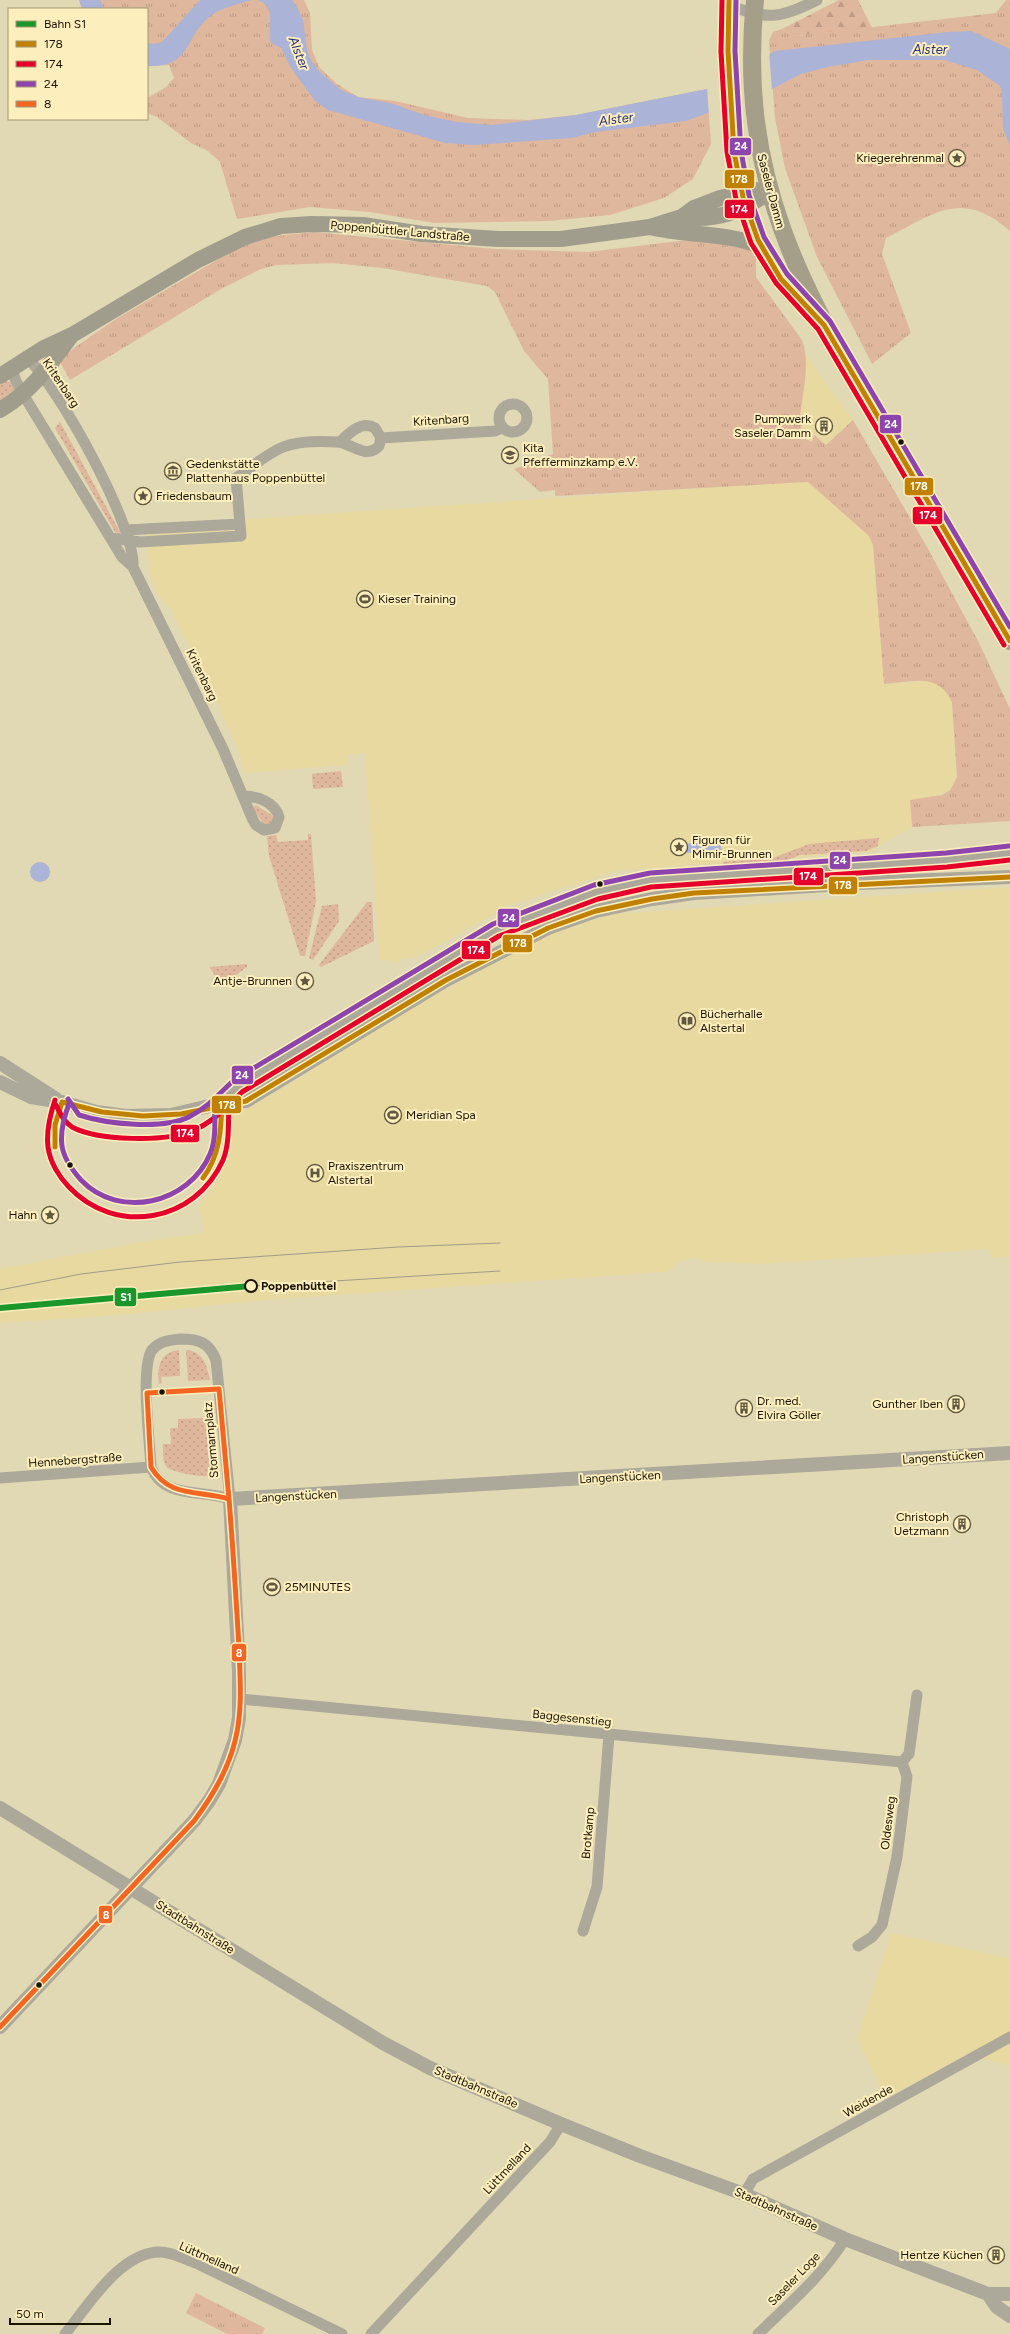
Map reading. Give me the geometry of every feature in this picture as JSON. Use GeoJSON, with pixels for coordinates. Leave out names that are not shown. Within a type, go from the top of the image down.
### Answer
{"type":"FeatureCollection","features":[{"type":"Feature","properties":{"kind":"main road","name":"Saseler Damm"},"geometry":{"type":"LineString","coordinates":[[729,3],[728,66],[732,136],[743,200],[760,246],[789,290],[824,325]]}},
{"type":"Feature","properties":{"kind":"main road","name":"Saseler Damm"},"geometry":{"type":"LineString","coordinates":[[754,7],[751,56],[756,126],[769,192],[790,252],[824,325],[1010,641]]}},
{"type":"Feature","properties":{"kind":"main road","name":"Poppenbüttler Landstraße"},"geometry":{"type":"LineString","coordinates":[[6,372],[27,358],[72,335],[198,260],[245,237],[281,226],[312,224],[363,225],[405,232],[529,240],[587,237],[650,227],[682,218],[694,208],[743,200],[769,192]]}},
{"type":"Feature","properties":{"kind":"main road"},"geometry":{"type":"LineString","coordinates":[[650,227],[674,233],[741,240],[760,246]]}},
{"type":"Feature","properties":{"kind":"main road","name":"Poppenbüttler Landstraße"},"geometry":{"type":"LineString","coordinates":[[0,410],[23,394],[42,376],[72,335]]}},
{"type":"Feature","properties":{"kind":"street"},"geometry":{"type":"LineString","coordinates":[[729,3],[754,7],[768,17],[791,12],[817,0]]}},
{"type":"Feature","properties":{"kind":"street","name":"Kritenbarg"},"geometry":{"type":"LineString","coordinates":[[27,358],[42,376],[96,464],[126,530],[133,567],[223,749],[243,796]]}},
{"type":"Feature","properties":{"kind":"street","name":"Kritenbarg"},"geometry":{"type":"LineString","coordinates":[[6,372],[15,379],[126,562],[133,567]]}},
{"type":"Feature","properties":{"kind":"street"},"geometry":{"type":"LineString","coordinates":[[111,538],[129,541],[241,536],[236,478],[283,447],[301,443],[340,442],[353,448],[371,451],[379,446],[381,438],[375,428],[364,426],[349,433],[340,442]]}},
{"type":"Feature","properties":{"kind":"street","name":"Kritenbarg"},"geometry":{"type":"LineString","coordinates":[[381,438],[495,431],[502,428]]}},
{"type":"Feature","properties":{"kind":"street"},"geometry":{"type":"LineString","coordinates":[[126,530],[240,524]]}},
{"type":"Feature","properties":{"kind":"street"},"geometry":{"type":"LineString","coordinates":[[222,1103],[238,1086],[477,941],[533,914],[596,892],[650,880],[946,860],[1010,853]]}},
{"type":"Feature","properties":{"kind":"street"},"geometry":{"type":"LineString","coordinates":[[0,1082],[31,1097],[62,1102],[96,1112],[126,1116],[171,1115],[222,1103],[246,1101],[446,980],[548,928],[596,911],[652,899],[694,893],[860,883],[1010,877]]}},
{"type":"Feature","properties":{"kind":"street"},"geometry":{"type":"LineString","coordinates":[[0,1063],[62,1102]]}},
{"type":"Feature","properties":{"kind":"street","name":"Stormarnplatz"},"geometry":{"type":"LineString","coordinates":[[194,1339],[201,1341],[210,1348],[217,1365],[230,1499],[219,1495],[176,1490],[159,1481],[151,1467],[146,1367],[150,1355],[156,1346],[167,1341],[194,1339]]}},
{"type":"Feature","properties":{"kind":"street","name":"Langenstücken"},"geometry":{"type":"LineString","coordinates":[[230,1499],[1010,1453]]}},
{"type":"Feature","properties":{"kind":"street","name":"Hennebergstraße"},"geometry":{"type":"LineString","coordinates":[[0,1478],[151,1467]]}},
{"type":"Feature","properties":{"kind":"street"},"geometry":{"type":"LineString","coordinates":[[0,2027],[194,1821],[216,1790],[235,1740],[240,1699],[230,1499]]}},
{"type":"Feature","properties":{"kind":"street"},"geometry":{"type":"LineString","coordinates":[[902,1762],[908,1754],[917,1695]]}},
{"type":"Feature","properties":{"kind":"street","name":"Baggesenstieg"},"geometry":{"type":"LineString","coordinates":[[240,1699],[902,1762]]}},
{"type":"Feature","properties":{"kind":"street","name":"Brotkamp"},"geometry":{"type":"LineString","coordinates":[[584,1931],[597,1887],[610,1735]]}},
{"type":"Feature","properties":{"kind":"street","name":"Oldesweg"},"geometry":{"type":"LineString","coordinates":[[858,1946],[872,1937],[882,1925],[897,1857],[900,1835],[907,1777],[902,1762]]}},
{"type":"Feature","properties":{"kind":"street","name":"Stadtbahnstraße"},"geometry":{"type":"LineString","coordinates":[[0,1808],[383,2043],[430,2068],[640,2156],[744,2194],[845,2239],[988,2294],[1010,2294]]}},
{"type":"Feature","properties":{"kind":"street","name":"Weidende"},"geometry":{"type":"LineString","coordinates":[[744,2194],[753,2179],[1010,2037]]}},
{"type":"Feature","properties":{"kind":"street","name":"Lüttmelland"},"geometry":{"type":"LineString","coordinates":[[371,2334],[550,2142],[561,2124]]}},
{"type":"Feature","properties":{"kind":"street","name":"Saseler Loge"},"geometry":{"type":"LineString","coordinates":[[758,2334],[820,2273],[845,2239]]}},
{"type":"Feature","properties":{"kind":"street","name":"Lüttmelland"},"geometry":{"type":"LineString","coordinates":[[65,2334],[122,2266],[160,2252],[178,2256],[198,2264],[342,2334]]}},
{"type":"Feature","properties":{"kind":"street","name":"Stadtbahnstraße"},"geometry":{"type":"LineString","coordinates":[[988,2294],[997,2307],[1010,2316]]}},
{"type":"Feature","properties":{"kind":"shaded area"},"geometry":{"type":"Polygon","coordinates":[[[806,355],[853,420],[826,445],[815,435],[812,442],[798,435],[803,423],[800,419],[806,355]]]}},
{"type":"Feature","properties":{"kind":"shaded area"},"geometry":{"type":"Polygon","coordinates":[[[808,481],[869,536],[873,545],[885,684],[927,681],[938,683],[947,692],[952,702],[957,777],[950,790],[932,798],[911,800],[912,827],[869,852],[616,871],[510,905],[415,958],[400,959],[400,963],[392,963],[391,960],[380,960],[365,754],[347,754],[347,765],[245,773],[238,749],[210,688],[168,605],[160,598],[150,573],[144,526],[808,481]]]}},
{"type":"Feature","properties":{"kind":"shaded area"},"geometry":{"type":"Polygon","coordinates":[[[1010,887],[1010,1257],[991,1258],[990,1249],[759,1264],[708,1262],[692,1258],[678,1262],[668,1272],[254,1301],[121,1315],[0,1323],[0,1269],[152,1240],[204,1233],[199,1206],[218,1181],[222,1169],[229,1117],[242,1112],[394,1019],[534,939],[613,914],[1010,887]]]}},
{"type":"Feature","properties":{"kind":"shaded area"},"geometry":{"type":"Polygon","coordinates":[[[891,1933],[1010,1958],[1010,2066],[967,2054],[886,2098],[857,2039],[891,1933]]]}},
{"type":"Feature","properties":{"kind":"green space"},"geometry":{"type":"Polygon","coordinates":[[[79,0],[304,0],[310,13],[312,50],[319,67],[337,84],[358,97],[395,101],[468,118],[528,120],[576,115],[707,89],[711,144],[693,179],[664,198],[610,215],[549,221],[434,223],[370,212],[310,207],[237,219],[220,162],[208,151],[191,143],[157,117],[148,113],[148,97],[166,87],[174,78],[169,65],[148,66],[148,8],[82,8],[79,0]]]}},
{"type":"Feature","properties":{"kind":"green space"},"geometry":{"type":"Polygon","coordinates":[[[839,0],[858,0],[872,28],[795,36],[782,29],[839,0]]]}},
{"type":"Feature","properties":{"kind":"green space"},"geometry":{"type":"Polygon","coordinates":[[[1006,0],[1010,0],[1010,231],[993,218],[977,211],[962,208],[948,209],[933,214],[886,238],[882,254],[911,333],[872,364],[817,257],[785,168],[775,118],[769,40],[773,32],[782,29],[795,36],[996,13],[1006,0]]]}},
{"type":"Feature","properties":{"kind":"green space"},"geometry":{"type":"Polygon","coordinates":[[[313,232],[495,249],[588,252],[679,241],[702,240],[751,250],[756,254],[756,277],[802,340],[805,349],[806,369],[800,419],[803,423],[798,435],[812,442],[814,435],[826,445],[853,420],[927,547],[979,643],[1010,709],[1010,821],[912,827],[910,800],[942,795],[950,790],[957,777],[952,702],[940,686],[932,683],[915,681],[884,684],[873,545],[869,536],[808,482],[555,496],[555,490],[540,492],[514,469],[553,454],[548,379],[524,351],[495,292],[487,286],[382,268],[333,263],[276,265],[261,269],[221,289],[70,380],[61,364],[61,357],[116,319],[234,250],[267,237],[313,232]]]}},
{"type":"Feature","properties":{"kind":"green space"},"geometry":{"type":"Polygon","coordinates":[[[6,381],[14,383],[14,390],[0,401],[0,383],[6,381]]]}},
{"type":"Feature","properties":{"kind":"green space"},"geometry":{"type":"Polygon","coordinates":[[[60,422],[120,532],[119,534],[115,532],[55,428],[60,422]]]}},
{"type":"Feature","properties":{"kind":"green space"},"geometry":{"type":"Polygon","coordinates":[[[341,771],[343,787],[313,789],[312,774],[341,771]]]}},
{"type":"Feature","properties":{"kind":"green space"},"geometry":{"type":"Polygon","coordinates":[[[256,805],[273,816],[272,823],[265,825],[252,809],[256,805]]]}},
{"type":"Feature","properties":{"kind":"green space"},"geometry":{"type":"Polygon","coordinates":[[[308,834],[311,834],[316,901],[305,956],[300,956],[269,856],[267,836],[276,835],[278,842],[308,840],[308,834]]]}},
{"type":"Feature","properties":{"kind":"green space"},"geometry":{"type":"Polygon","coordinates":[[[879,838],[878,846],[866,851],[800,855],[775,865],[723,868],[723,862],[773,858],[809,844],[879,838]]]}},
{"type":"Feature","properties":{"kind":"green space"},"geometry":{"type":"Polygon","coordinates":[[[367,902],[372,902],[374,941],[321,967],[319,965],[367,902]]]}},
{"type":"Feature","properties":{"kind":"green space"},"geometry":{"type":"Polygon","coordinates":[[[338,904],[339,921],[313,960],[309,958],[322,906],[338,904]]]}},
{"type":"Feature","properties":{"kind":"green space"},"geometry":{"type":"Polygon","coordinates":[[[247,964],[247,967],[222,985],[209,967],[247,964]]]}},
{"type":"Feature","properties":{"kind":"green space"},"geometry":{"type":"Polygon","coordinates":[[[179,1350],[180,1376],[161,1377],[162,1383],[159,1384],[159,1366],[161,1361],[168,1354],[179,1350]]]}},
{"type":"Feature","properties":{"kind":"green space"},"geometry":{"type":"Polygon","coordinates":[[[186,1350],[192,1351],[200,1356],[206,1364],[210,1380],[188,1381],[186,1350]]]}},
{"type":"Feature","properties":{"kind":"green space"},"geometry":{"type":"Polygon","coordinates":[[[208,1418],[207,1442],[212,1446],[213,1465],[211,1476],[187,1474],[173,1470],[166,1466],[163,1455],[163,1444],[171,1444],[170,1428],[178,1428],[178,1419],[208,1418]]]}},
{"type":"Feature","properties":{"kind":"green space"},"geometry":{"type":"Polygon","coordinates":[[[196,2293],[265,2328],[262,2334],[227,2334],[186,2313],[196,2293]]]}},
{"type":"Feature","properties":{"kind":"water"},"geometry":{"type":"Polygon","coordinates":[[[79,0],[100,0],[104,8],[82,8],[79,0]]]}},
{"type":"Feature","properties":{"kind":"water"},"geometry":{"type":"Polygon","coordinates":[[[200,0],[251,0],[213,14],[203,22],[181,56],[173,62],[162,65],[148,66],[148,43],[154,44],[162,42],[200,0]]]}},
{"type":"Feature","properties":{"kind":"water","name":"Alster"},"geometry":{"type":"Polygon","coordinates":[[[258,0],[292,0],[303,20],[307,50],[312,62],[320,72],[341,90],[358,97],[394,104],[424,115],[457,122],[492,125],[576,115],[707,89],[775,51],[948,32],[971,31],[1010,49],[1010,145],[1003,129],[1002,94],[1000,86],[977,70],[944,60],[868,60],[828,67],[801,74],[770,90],[686,121],[595,132],[572,138],[474,145],[445,143],[328,110],[315,101],[291,68],[281,48],[271,43],[270,13],[264,3],[258,0]]]}},
{"type":"Feature","properties":{"kind":"water"},"geometry":{"type":"Polygon","coordinates":[[[719,841],[722,850],[705,854],[680,852],[683,849],[682,844],[719,841]]]}},
{"type":"Feature","properties":{"kind":"water"},"geometry":{"type":"Polygon","coordinates":[[[40,862],[47,865],[50,872],[47,879],[40,882],[33,879],[30,872],[33,865],[40,862]]]}},
{"type":"Feature","properties":{"kind":"pier"},"geometry":{"type":"Polygon","coordinates":[[[769,51],[772,91],[709,116],[707,87],[769,51]]]}},
{"type":"Feature","properties":{"kind":"tram line"},"geometry":{"type":"LineString","coordinates":[[0,1290],[81,1274],[180,1262],[398,1247],[500,1243]]}},
{"type":"Feature","properties":{"kind":"tram line"},"geometry":{"type":"LineString","coordinates":[[251,1286],[500,1271]]}},
{"type":"Feature","properties":{"kind":"rail line","name":"S1"},"geometry":{"type":"LineString","coordinates":[[0,1308],[251,1286]]}},
{"type":"Feature","properties":{"kind":"transit line","name":"174"},"geometry":{"type":"LineString","coordinates":[[722,0],[721,52],[727,152],[736,199],[751,243],[776,283],[818,329],[1004,645]]}},
{"type":"Feature","properties":{"kind":"transit line","name":"178"},"geometry":{"type":"LineString","coordinates":[[729,0],[728,51],[734,152],[743,197],[758,240],[781,279],[824,325],[1010,641]]}},
{"type":"Feature","properties":{"kind":"transit line","name":"24"},"geometry":{"type":"LineString","coordinates":[[736,1],[735,51],[741,151],[749,195],[764,237],[787,274],[830,321],[1010,627]]}},
{"type":"Feature","properties":{"kind":"transit line","name":"24"},"geometry":{"type":"LineString","coordinates":[[68,1099],[79,1115],[104,1121],[150,1124],[178,1121],[189,1117],[207,1105],[234,1080],[493,924],[594,885],[650,873],[946,853],[1009,846]]}},
{"type":"Feature","properties":{"kind":"transit line","name":"174"},"geometry":{"type":"LineString","coordinates":[[56,1105],[64,1120],[69,1125],[84,1132],[98,1135],[149,1138],[180,1135],[192,1131],[213,1119],[242,1092],[499,936],[598,899],[651,887],[947,867],[1010,860]]}},
{"type":"Feature","properties":{"kind":"transit line","name":"178"},"geometry":{"type":"LineString","coordinates":[[62,1102],[102,1112],[143,1116],[181,1114],[246,1101],[446,980],[548,928],[596,911],[652,899],[694,893],[1010,877]]}},
{"type":"Feature","properties":{"kind":"transit line","name":"174"},"geometry":{"type":"LineString","coordinates":[[55,1100],[49,1123],[48,1147],[53,1164],[58,1174],[69,1187],[88,1202],[109,1212],[131,1217],[153,1216],[174,1209],[194,1198],[210,1181],[223,1160],[225,1153],[228,1140],[229,1103]]}},
{"type":"Feature","properties":{"kind":"transit line","name":"178"},"geometry":{"type":"LineString","coordinates":[[55,1147],[55,1125],[62,1102]]}},
{"type":"Feature","properties":{"kind":"transit line","name":"24"},"geometry":{"type":"LineString","coordinates":[[69,1104],[63,1125],[62,1135],[63,1151],[69,1164],[81,1180],[97,1192],[114,1200],[133,1203],[152,1201],[170,1195],[186,1185],[200,1171],[210,1154],[214,1142],[215,1103]]}},
{"type":"Feature","properties":{"kind":"transit line","name":"178"},"geometry":{"type":"LineString","coordinates":[[203,1178],[209,1169],[216,1152],[220,1133],[222,1103]]}},
{"type":"Feature","properties":{"kind":"transit line","name":"8"},"geometry":{"type":"LineString","coordinates":[[219,1389],[229,1499],[175,1488],[166,1484],[158,1477],[151,1467],[147,1393],[219,1389]]}},
{"type":"Feature","properties":{"kind":"transit line","name":"8"},"geometry":{"type":"LineString","coordinates":[[0,2027],[194,1821],[213,1793],[224,1773],[232,1752],[238,1729],[240,1694],[239,1647],[229,1499]]}},
{"type":"Feature","properties":{"kind":"place","name":"Kriegerehrenmal"},"geometry":{"type":"Point","coordinates":[957,158]}},
{"type":"Feature","properties":{"kind":"place","name":"Pumpwerk Saseler Damm"},"geometry":{"type":"Point","coordinates":[824,426]}},
{"type":"Feature","properties":{"kind":"place","name":"Kita Pfefferminzkamp e.V."},"geometry":{"type":"Point","coordinates":[510,455]}},
{"type":"Feature","properties":{"kind":"place","name":"Gedenkstätte Plattenhaus Poppenbüttel"},"geometry":{"type":"Point","coordinates":[173,471]}},
{"type":"Feature","properties":{"kind":"place","name":"Friedensbaum"},"geometry":{"type":"Point","coordinates":[143,496]}},
{"type":"Feature","properties":{"kind":"place","name":"Kieser Training"},"geometry":{"type":"Point","coordinates":[365,599]}},
{"type":"Feature","properties":{"kind":"place","name":"Figuren für Mimir-Brunnen"},"geometry":{"type":"Point","coordinates":[679,847]}},
{"type":"Feature","properties":{"kind":"place","name":"Antje-Brunnen"},"geometry":{"type":"Point","coordinates":[305,981]}},
{"type":"Feature","properties":{"kind":"place","name":"Bücherhalle Alstertal"},"geometry":{"type":"Point","coordinates":[687,1021]}},
{"type":"Feature","properties":{"kind":"place","name":"Meridian Spa"},"geometry":{"type":"Point","coordinates":[393,1115]}},
{"type":"Feature","properties":{"kind":"place","name":"Praxiszentrum Alstertal"},"geometry":{"type":"Point","coordinates":[315,1173]}},
{"type":"Feature","properties":{"kind":"place","name":"Hahn"},"geometry":{"type":"Point","coordinates":[50,1215]}},
{"type":"Feature","properties":{"kind":"place","name":"Poppenbüttel"},"geometry":{"type":"Point","coordinates":[251,1286]}},
{"type":"Feature","properties":{"kind":"place","name":"Gunther Iben"},"geometry":{"type":"Point","coordinates":[956,1404]}},
{"type":"Feature","properties":{"kind":"place","name":"Dr. med. Elvira Göller"},"geometry":{"type":"Point","coordinates":[744,1408]}},
{"type":"Feature","properties":{"kind":"place","name":"Christoph Uetzmann"},"geometry":{"type":"Point","coordinates":[962,1524]}},
{"type":"Feature","properties":{"kind":"place","name":"25MINUTES"},"geometry":{"type":"Point","coordinates":[272,1587]}},
{"type":"Feature","properties":{"kind":"place","name":"Hentze Küchen"},"geometry":{"type":"Point","coordinates":[996,2255]}}]}
